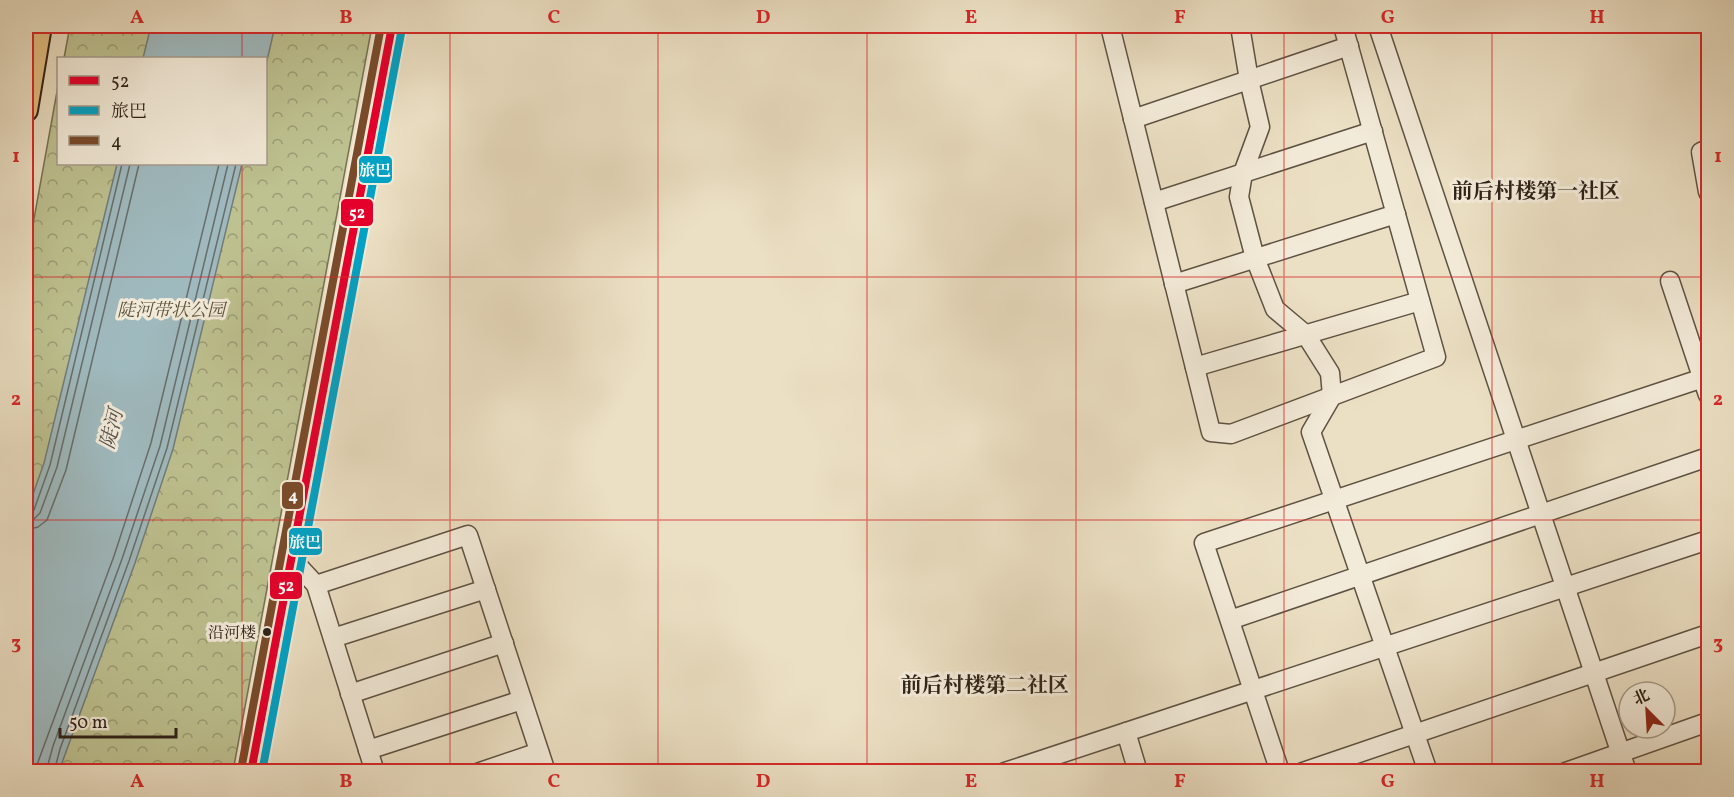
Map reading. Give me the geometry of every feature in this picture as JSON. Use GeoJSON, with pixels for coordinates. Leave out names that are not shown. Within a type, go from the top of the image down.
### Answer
{"type":"FeatureCollection","features":[{"type":"Feature","properties":{"kind":"main road"},"geometry":{"type":"LineString","coordinates":[[26,110],[40,26]]}},
{"type":"Feature","properties":{"kind":"street"},"geometry":{"type":"LineString","coordinates":[[251,771],[392,26]]}},
{"type":"Feature","properties":{"kind":"street"},"geometry":{"type":"LineString","coordinates":[[1110,26],[1211,432],[1231,434],[1436,357],[1343,26]]}},
{"type":"Feature","properties":{"kind":"street"},"geometry":{"type":"LineString","coordinates":[[1240,26],[1260,127],[1243,173],[1239,197],[1255,258],[1275,309],[1306,335],[1330,373],[1332,396],[1311,432],[1428,771]]}},
{"type":"Feature","properties":{"kind":"street"},"geometry":{"type":"LineString","coordinates":[[1378,26],[1627,771]]}},
{"type":"Feature","properties":{"kind":"street"},"geometry":{"type":"LineString","coordinates":[[1133,119],[1349,46]]}},
{"type":"Feature","properties":{"kind":"street"},"geometry":{"type":"LineString","coordinates":[[1154,202],[1373,131]]}},
{"type":"Feature","properties":{"kind":"street"},"geometry":{"type":"LineString","coordinates":[[1708,149],[1701,152],[1708,192]]}},
{"type":"Feature","properties":{"kind":"street"},"geometry":{"type":"LineString","coordinates":[[1174,284],[1396,214]]}},
{"type":"Feature","properties":{"kind":"street"},"geometry":{"type":"LineString","coordinates":[[1280,771],[1204,543],[1516,439],[1706,387],[1670,281]]}},
{"type":"Feature","properties":{"kind":"street"},"geometry":{"type":"LineString","coordinates":[[1195,367],[1420,301]]}},
{"type":"Feature","properties":{"kind":"street"},"geometry":{"type":"LineString","coordinates":[[1230,620],[1708,457]]}},
{"type":"Feature","properties":{"kind":"street"},"geometry":{"type":"LineString","coordinates":[[316,585],[468,535],[546,771]]}},
{"type":"Feature","properties":{"kind":"street"},"geometry":{"type":"LineString","coordinates":[[1005,771],[1708,540]]}},
{"type":"Feature","properties":{"kind":"street"},"geometry":{"type":"LineString","coordinates":[[292,559],[316,585],[375,771]]}},
{"type":"Feature","properties":{"kind":"street"},"geometry":{"type":"LineString","coordinates":[[333,638],[486,589]]}},
{"type":"Feature","properties":{"kind":"street"},"geometry":{"type":"LineString","coordinates":[[1303,771],[1708,634]]}},
{"type":"Feature","properties":{"kind":"street"},"geometry":{"type":"LineString","coordinates":[[350,694],[504,643]]}},
{"type":"Feature","properties":{"kind":"street"},"geometry":{"type":"LineString","coordinates":[[368,750],[522,700]]}},
{"type":"Feature","properties":{"kind":"street"},"geometry":{"type":"LineString","coordinates":[[1566,771],[1708,723]]}},
{"type":"Feature","properties":{"kind":"street"},"geometry":{"type":"LineString","coordinates":[[1126,732],[1138,771]]}},
{"type":"Feature","properties":{"kind":"street"},"geometry":{"type":"LineString","coordinates":[[480,771],[539,752]]}},
{"type":"Feature","properties":{"kind":"green space","name":"陡河带状公园"},"geometry":{"type":"Polygon","coordinates":[[[70,26],[372,26],[233,771],[26,772],[26,263],[57,92],[57,165],[267,165],[267,57],[64,57],[70,26]]]}},
{"type":"Feature","properties":{"kind":"water"},"geometry":{"type":"Polygon","coordinates":[[[151,26],[275,26],[267,61],[267,57],[143,57],[151,26]]]}},
{"type":"Feature","properties":{"kind":"water","name":"陡河"},"geometry":{"type":"Polygon","coordinates":[[[117,165],[242,165],[173,449],[135,563],[59,771],[26,771],[26,514],[44,463],[117,165]]]}},
{"type":"Feature","properties":{"kind":"transit line","name":"4"},"geometry":{"type":"LineString","coordinates":[[241,770],[381,26]]}},
{"type":"Feature","properties":{"kind":"transit line","name":"52"},"geometry":{"type":"LineString","coordinates":[[251,772],[392,26]]}},
{"type":"Feature","properties":{"kind":"transit line","name":"旅巴"},"geometry":{"type":"LineString","coordinates":[[262,772],[402,28]]}},
{"type":"Feature","properties":{"kind":"place","name":"沿河楼"},"geometry":{"type":"Point","coordinates":[267,632]}},
{"type":"Feature","properties":{"kind":"district","name":"前后村楼第一社区"},"geometry":{"type":"Point","coordinates":[1536,191]}},
{"type":"Feature","properties":{"kind":"district","name":"前后村楼第二社区"},"geometry":{"type":"Point","coordinates":[985,685]}}]}
